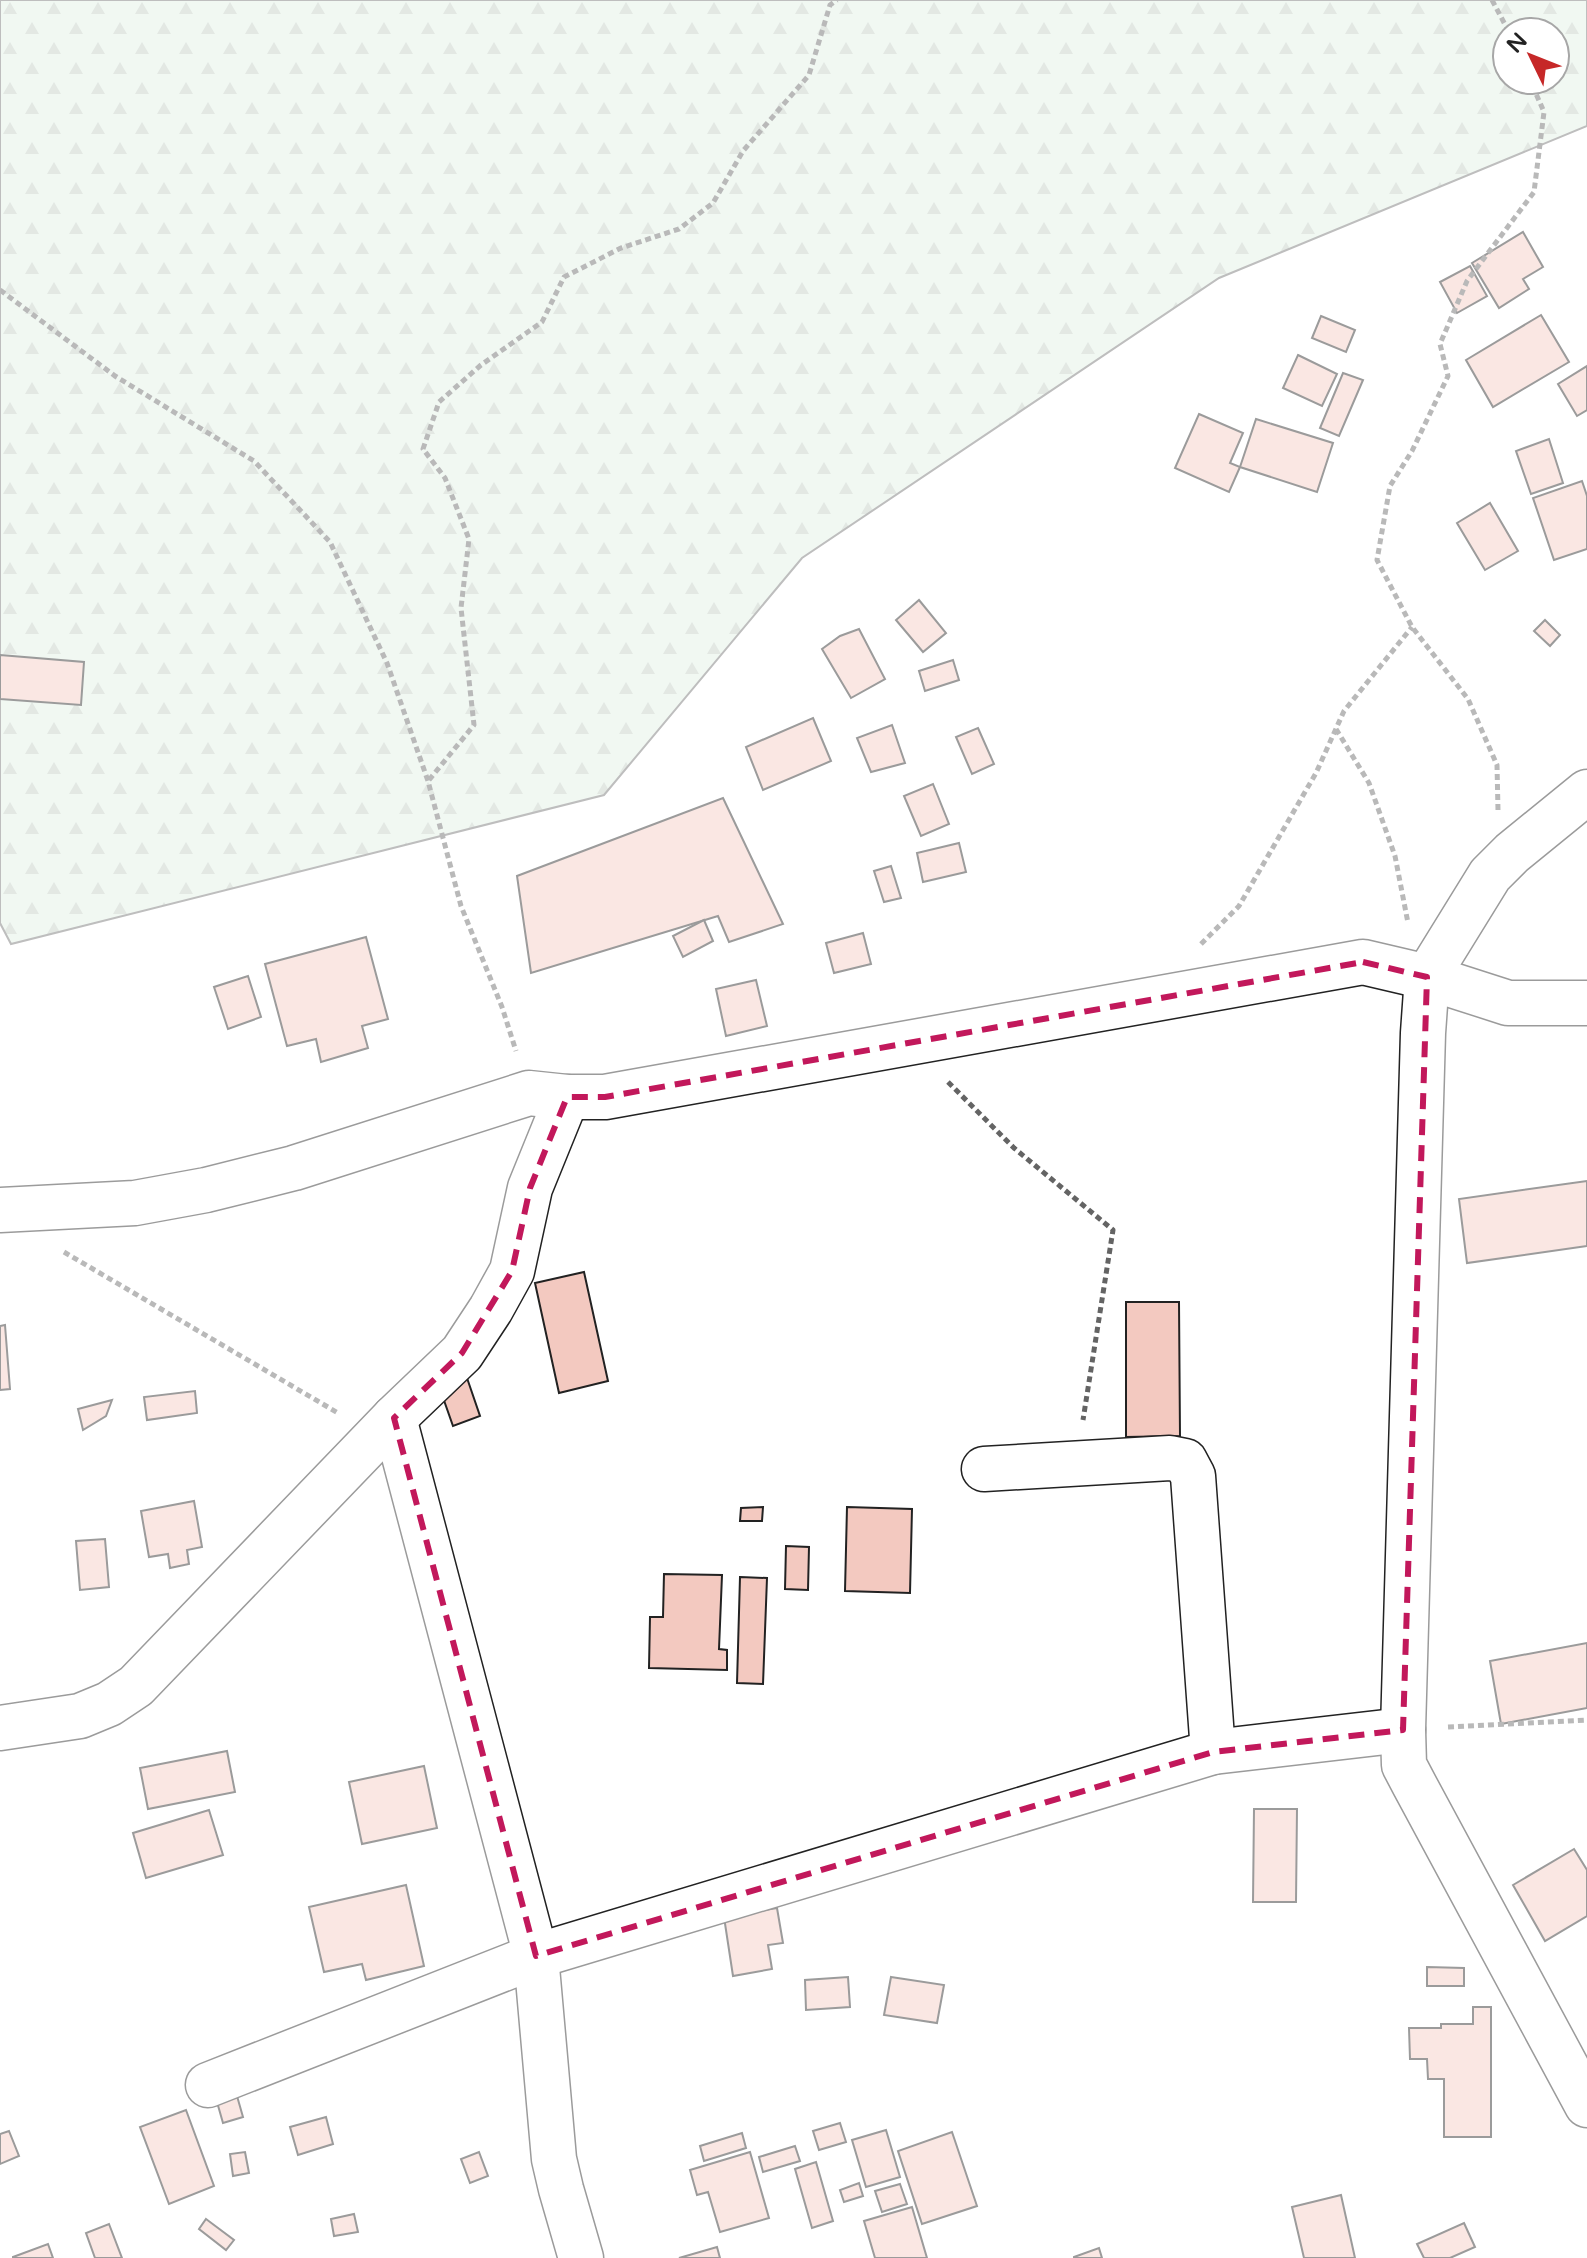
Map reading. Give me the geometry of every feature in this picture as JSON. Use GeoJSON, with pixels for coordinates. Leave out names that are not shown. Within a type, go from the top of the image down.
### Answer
{"type":"FeatureCollection","features":[{"type":"Feature","properties":{"kind":"street"},"geometry":{"type":"LineString","coordinates":[[1587,792],[1512,853],[1490,875],[1427,977],[1422,1049],[1403,1730],[1404,1765],[1587,2105]]}},
{"type":"Feature","properties":{"kind":"street"},"geometry":{"type":"LineString","coordinates":[[0,1210],[135,1203],[206,1190],[294,1168],[548,1095],[605,1097],[1363,962],[1427,977],[1508,1003],[1587,1003]]}},
{"type":"Feature","properties":{"kind":"street"},"geometry":{"type":"LineString","coordinates":[[0,1728],[80,1716],[109,1704],[136,1686],[394,1418],[462,1353],[512,1271],[548,1095]]}},
{"type":"Feature","properties":{"kind":"street"},"geometry":{"type":"LineString","coordinates":[[394,1418],[536,1956],[554,2159],[581,2258]]}},
{"type":"Feature","properties":{"kind":"street"},"geometry":{"type":"LineString","coordinates":[[984,1469],[1170,1458],[1185,1461],[1193,1476],[1213,1752]]}},
{"type":"Feature","properties":{"kind":"street"},"geometry":{"type":"LineString","coordinates":[[208,2085],[536,1956],[1213,1752],[1403,1730]]}},
{"type":"Feature","properties":{"kind":"path"},"geometry":{"type":"LineString","coordinates":[[428,781],[474,725],[461,608],[469,539],[445,478],[423,449],[439,402],[481,365],[542,322],[564,277],[621,248],[679,229],[713,203],[743,151],[809,75],[830,5],[837,0]]}},
{"type":"Feature","properties":{"kind":"path"},"geometry":{"type":"LineString","coordinates":[[1490,875],[1498,842],[1497,765],[1468,699],[1412,627],[1377,560],[1390,486],[1412,451],[1448,376],[1440,344],[1467,281],[1534,192],[1544,112],[1537,96]]}},
{"type":"Feature","properties":{"kind":"path"},"geometry":{"type":"LineString","coordinates":[[0,290],[115,376],[254,461],[330,542],[387,663],[428,781],[461,906],[502,1007],[548,1095]]}},
{"type":"Feature","properties":{"kind":"path"},"geometry":{"type":"LineString","coordinates":[[1169,995],[1192,953],[1239,906],[1316,773],[1344,711],[1412,627]]}},
{"type":"Feature","properties":{"kind":"path"},"geometry":{"type":"LineString","coordinates":[[1336,729],[1369,783],[1395,856],[1408,923],[1427,977]]}},
{"type":"Feature","properties":{"kind":"path"},"geometry":{"type":"LineString","coordinates":[[907,1042],[1014,1148],[1113,1230],[1076,1464]]}},
{"type":"Feature","properties":{"kind":"path"},"geometry":{"type":"LineString","coordinates":[[55,1247],[344,1417],[394,1418]]}},
{"type":"Feature","properties":{"kind":"path"},"geometry":{"type":"LineString","coordinates":[[1403,1730],[1587,1720]]}},
{"type":"Feature","properties":{"kind":"highlighted area"},"geometry":{"type":"Polygon","coordinates":[[[1363,962],[1427,977],[1403,1730],[1213,1752],[536,1956],[394,1418],[462,1353],[512,1271],[530,1188],[567,1097],[605,1097],[1363,962]]]}},
{"type":"Feature","properties":{"kind":"green space"},"geometry":{"type":"Polygon","coordinates":[[[0,0],[1587,0],[1587,126],[1219,278],[802,558],[604,795],[11,944],[0,923],[0,0]]]}},
{"type":"Feature","properties":{"kind":"building"},"geometry":{"type":"Polygon","coordinates":[[[1523,232],[1543,267],[1523,279],[1529,289],[1499,308],[1472,263],[1523,232]]]}},
{"type":"Feature","properties":{"kind":"building"},"geometry":{"type":"Polygon","coordinates":[[[1470,266],[1487,296],[1457,313],[1440,282],[1470,266]]]}},
{"type":"Feature","properties":{"kind":"building"},"geometry":{"type":"Polygon","coordinates":[[[1541,315],[1569,362],[1493,407],[1466,360],[1541,315]]]}},
{"type":"Feature","properties":{"kind":"building"},"geometry":{"type":"Polygon","coordinates":[[[1321,316],[1355,330],[1346,352],[1312,338],[1321,316]]]}},
{"type":"Feature","properties":{"kind":"building"},"geometry":{"type":"Polygon","coordinates":[[[1298,355],[1337,374],[1322,406],[1283,388],[1298,355]]]}},
{"type":"Feature","properties":{"kind":"building"},"geometry":{"type":"Polygon","coordinates":[[[1587,366],[1587,410],[1577,416],[1558,384],[1587,366]]]}},
{"type":"Feature","properties":{"kind":"building"},"geometry":{"type":"Polygon","coordinates":[[[1343,373],[1363,380],[1339,436],[1320,428],[1343,373]]]}},
{"type":"Feature","properties":{"kind":"building"},"geometry":{"type":"Polygon","coordinates":[[[1199,414],[1243,433],[1230,463],[1240,467],[1229,492],[1175,468],[1199,414]]]}},
{"type":"Feature","properties":{"kind":"building"},"geometry":{"type":"Polygon","coordinates":[[[1256,419],[1333,443],[1317,492],[1240,467],[1256,419]]]}},
{"type":"Feature","properties":{"kind":"building"},"geometry":{"type":"Polygon","coordinates":[[[1549,439],[1563,483],[1531,494],[1516,451],[1549,439]]]}},
{"type":"Feature","properties":{"kind":"building"},"geometry":{"type":"Polygon","coordinates":[[[1582,481],[1587,496],[1587,549],[1554,560],[1533,498],[1582,481]]]}},
{"type":"Feature","properties":{"kind":"building"},"geometry":{"type":"Polygon","coordinates":[[[1490,503],[1518,551],[1485,570],[1457,523],[1490,503]]]}},
{"type":"Feature","properties":{"kind":"building"},"geometry":{"type":"Polygon","coordinates":[[[919,600],[946,633],[923,652],[896,620],[919,600]]]}},
{"type":"Feature","properties":{"kind":"building"},"geometry":{"type":"Polygon","coordinates":[[[1545,620],[1560,635],[1550,646],[1534,631],[1545,620]]]}},
{"type":"Feature","properties":{"kind":"building"},"geometry":{"type":"Polygon","coordinates":[[[859,629],[885,679],[851,698],[822,649],[840,636],[859,629]]]}},
{"type":"Feature","properties":{"kind":"building"},"geometry":{"type":"Polygon","coordinates":[[[0,655],[84,662],[81,705],[0,699],[0,655]]]}},
{"type":"Feature","properties":{"kind":"building"},"geometry":{"type":"Polygon","coordinates":[[[953,660],[959,680],[925,691],[919,671],[953,660]]]}},
{"type":"Feature","properties":{"kind":"building"},"geometry":{"type":"Polygon","coordinates":[[[813,718],[831,761],[763,790],[746,747],[813,718]]]}},
{"type":"Feature","properties":{"kind":"building"},"geometry":{"type":"Polygon","coordinates":[[[892,725],[905,763],[871,772],[857,738],[892,725]]]}},
{"type":"Feature","properties":{"kind":"building"},"geometry":{"type":"Polygon","coordinates":[[[978,728],[994,764],[972,774],[956,737],[978,728]]]}},
{"type":"Feature","properties":{"kind":"building"},"geometry":{"type":"Polygon","coordinates":[[[933,784],[949,824],[921,836],[904,796],[933,784]]]}},
{"type":"Feature","properties":{"kind":"building"},"geometry":{"type":"Polygon","coordinates":[[[723,798],[783,924],[729,942],[718,916],[531,973],[517,876],[723,798]]]}},
{"type":"Feature","properties":{"kind":"building"},"geometry":{"type":"Polygon","coordinates":[[[959,843],[966,872],[923,882],[917,853],[959,843]]]}},
{"type":"Feature","properties":{"kind":"building"},"geometry":{"type":"Polygon","coordinates":[[[891,866],[901,898],[884,902],[874,871],[891,866]]]}},
{"type":"Feature","properties":{"kind":"building"},"geometry":{"type":"Polygon","coordinates":[[[704,920],[713,941],[683,957],[673,936],[704,920]]]}},
{"type":"Feature","properties":{"kind":"building"},"geometry":{"type":"Polygon","coordinates":[[[863,933],[871,964],[834,973],[826,943],[863,933]]]}},
{"type":"Feature","properties":{"kind":"building"},"geometry":{"type":"Polygon","coordinates":[[[366,937],[388,1019],[362,1026],[368,1048],[321,1062],[316,1039],[287,1046],[265,964],[366,937]]]}},
{"type":"Feature","properties":{"kind":"building"},"geometry":{"type":"Polygon","coordinates":[[[248,976],[261,1017],[228,1029],[214,987],[248,976]]]}},
{"type":"Feature","properties":{"kind":"building"},"geometry":{"type":"Polygon","coordinates":[[[756,980],[767,1026],[726,1036],[716,989],[756,980]]]}},
{"type":"Feature","properties":{"kind":"building"},"geometry":{"type":"Polygon","coordinates":[[[1587,1181],[1587,1246],[1467,1263],[1459,1199],[1587,1181]]]}},
{"type":"Feature","properties":{"kind":"building"},"geometry":{"type":"Polygon","coordinates":[[[584,1272],[608,1381],[559,1393],[535,1283],[584,1272]]]}},
{"type":"Feature","properties":{"kind":"building"},"geometry":{"type":"Polygon","coordinates":[[[1126,1302],[1179,1302],[1180,1436],[1126,1437],[1126,1302]]]}},
{"type":"Feature","properties":{"kind":"building"},"geometry":{"type":"Polygon","coordinates":[[[5,1325],[10,1389],[0,1390],[0,1326],[5,1325]]]}},
{"type":"Feature","properties":{"kind":"building"},"geometry":{"type":"Polygon","coordinates":[[[467,1378],[480,1416],[453,1426],[440,1389],[467,1378]]]}},
{"type":"Feature","properties":{"kind":"building"},"geometry":{"type":"Polygon","coordinates":[[[195,1391],[197,1413],[147,1420],[144,1397],[195,1391]]]}},
{"type":"Feature","properties":{"kind":"building"},"geometry":{"type":"Polygon","coordinates":[[[112,1400],[106,1416],[83,1430],[78,1409],[112,1400]]]}},
{"type":"Feature","properties":{"kind":"building"},"geometry":{"type":"Polygon","coordinates":[[[194,1501],[202,1547],[187,1550],[189,1564],[170,1568],[168,1554],[149,1557],[141,1511],[194,1501]]]}},
{"type":"Feature","properties":{"kind":"building"},"geometry":{"type":"Polygon","coordinates":[[[763,1507],[762,1521],[740,1521],[741,1508],[763,1507]]]}},
{"type":"Feature","properties":{"kind":"building"},"geometry":{"type":"Polygon","coordinates":[[[847,1507],[912,1509],[910,1593],[845,1591],[847,1507]]]}},
{"type":"Feature","properties":{"kind":"building"},"geometry":{"type":"Polygon","coordinates":[[[105,1539],[109,1587],[80,1590],[76,1541],[105,1539]]]}},
{"type":"Feature","properties":{"kind":"building"},"geometry":{"type":"Polygon","coordinates":[[[786,1546],[809,1547],[808,1590],[785,1589],[786,1546]]]}},
{"type":"Feature","properties":{"kind":"building"},"geometry":{"type":"Polygon","coordinates":[[[664,1574],[722,1575],[719,1649],[727,1650],[727,1670],[649,1668],[650,1617],[663,1617],[664,1574]]]}},
{"type":"Feature","properties":{"kind":"building"},"geometry":{"type":"Polygon","coordinates":[[[740,1577],[767,1578],[763,1684],[737,1683],[740,1577]]]}},
{"type":"Feature","properties":{"kind":"building"},"geometry":{"type":"Polygon","coordinates":[[[1587,1643],[1587,1708],[1501,1724],[1490,1661],[1587,1643]]]}},
{"type":"Feature","properties":{"kind":"building"},"geometry":{"type":"Polygon","coordinates":[[[227,1751],[235,1792],[148,1809],[140,1768],[227,1751]]]}},
{"type":"Feature","properties":{"kind":"building"},"geometry":{"type":"Polygon","coordinates":[[[424,1766],[437,1828],[362,1844],[349,1782],[424,1766]]]}},
{"type":"Feature","properties":{"kind":"building"},"geometry":{"type":"Polygon","coordinates":[[[1254,1809],[1297,1809],[1296,1902],[1253,1902],[1254,1809]]]}},
{"type":"Feature","properties":{"kind":"building"},"geometry":{"type":"Polygon","coordinates":[[[209,1810],[223,1855],[146,1878],[133,1833],[209,1810]]]}},
{"type":"Feature","properties":{"kind":"building"},"geometry":{"type":"Polygon","coordinates":[[[1574,1849],[1587,1870],[1587,1916],[1545,1941],[1513,1885],[1574,1849]]]}},
{"type":"Feature","properties":{"kind":"building"},"geometry":{"type":"Polygon","coordinates":[[[406,1885],[424,1966],[366,1980],[362,1964],[324,1972],[309,1907],[406,1885]]]}},
{"type":"Feature","properties":{"kind":"building"},"geometry":{"type":"Polygon","coordinates":[[[777,1908],[783,1943],[768,1945],[772,1969],[733,1976],[724,1917],[777,1908]]]}},
{"type":"Feature","properties":{"kind":"building"},"geometry":{"type":"Polygon","coordinates":[[[1427,1967],[1464,1968],[1464,1986],[1427,1986],[1427,1967]]]}},
{"type":"Feature","properties":{"kind":"building"},"geometry":{"type":"Polygon","coordinates":[[[848,1977],[850,2007],[806,2010],[805,1980],[848,1977]]]}},
{"type":"Feature","properties":{"kind":"building"},"geometry":{"type":"Polygon","coordinates":[[[891,1977],[944,1985],[937,2023],[884,2015],[891,1977]]]}},
{"type":"Feature","properties":{"kind":"building"},"geometry":{"type":"Polygon","coordinates":[[[1473,2007],[1491,2007],[1491,2137],[1444,2137],[1444,2079],[1428,2079],[1427,2059],[1410,2059],[1409,2028],[1473,2024],[1473,2007]]]}},
{"type":"Feature","properties":{"kind":"building"},"geometry":{"type":"Polygon","coordinates":[[[237,2096],[243,2117],[223,2123],[217,2102],[237,2096]]]}},
{"type":"Feature","properties":{"kind":"building"},"geometry":{"type":"Polygon","coordinates":[[[186,2110],[214,2186],[169,2204],[140,2127],[186,2110]]]}},
{"type":"Feature","properties":{"kind":"building"},"geometry":{"type":"Polygon","coordinates":[[[326,2117],[333,2144],[298,2155],[290,2127],[326,2117]]]}},
{"type":"Feature","properties":{"kind":"building"},"geometry":{"type":"Polygon","coordinates":[[[840,2123],[846,2142],[819,2150],[813,2131],[840,2123]]]}},
{"type":"Feature","properties":{"kind":"building"},"geometry":{"type":"Polygon","coordinates":[[[886,2130],[900,2177],[866,2187],[852,2140],[886,2130]]]}},
{"type":"Feature","properties":{"kind":"building"},"geometry":{"type":"Polygon","coordinates":[[[9,2131],[19,2156],[0,2164],[0,2134],[9,2131]]]}},
{"type":"Feature","properties":{"kind":"building"},"geometry":{"type":"Polygon","coordinates":[[[952,2132],[977,2206],[922,2224],[898,2151],[952,2132]]]}},
{"type":"Feature","properties":{"kind":"building"},"geometry":{"type":"Polygon","coordinates":[[[742,2133],[746,2148],[704,2161],[700,2146],[742,2133]]]}},
{"type":"Feature","properties":{"kind":"building"},"geometry":{"type":"Polygon","coordinates":[[[795,2146],[800,2161],[763,2172],[759,2157],[795,2146]]]}},
{"type":"Feature","properties":{"kind":"building"},"geometry":{"type":"Polygon","coordinates":[[[245,2152],[249,2173],[233,2176],[230,2154],[245,2152]]]}},
{"type":"Feature","properties":{"kind":"building"},"geometry":{"type":"Polygon","coordinates":[[[479,2152],[488,2176],[470,2183],[461,2159],[479,2152]]]}},
{"type":"Feature","properties":{"kind":"building"},"geometry":{"type":"Polygon","coordinates":[[[750,2152],[769,2218],[720,2232],[708,2192],[697,2195],[690,2170],[750,2152]]]}},
{"type":"Feature","properties":{"kind":"building"},"geometry":{"type":"Polygon","coordinates":[[[816,2162],[833,2221],[812,2228],[795,2169],[816,2162]]]}},
{"type":"Feature","properties":{"kind":"building"},"geometry":{"type":"Polygon","coordinates":[[[859,2183],[863,2196],[844,2202],[840,2190],[859,2183]]]}},
{"type":"Feature","properties":{"kind":"building"},"geometry":{"type":"Polygon","coordinates":[[[900,2184],[907,2204],[882,2212],[875,2191],[900,2184]]]}},
{"type":"Feature","properties":{"kind":"building"},"geometry":{"type":"Polygon","coordinates":[[[1341,2195],[1355,2258],[1304,2258],[1292,2207],[1341,2195]]]}},
{"type":"Feature","properties":{"kind":"building"},"geometry":{"type":"Polygon","coordinates":[[[912,2207],[927,2258],[875,2258],[864,2221],[912,2207]]]}},
{"type":"Feature","properties":{"kind":"building"},"geometry":{"type":"Polygon","coordinates":[[[354,2214],[358,2232],[334,2236],[331,2219],[354,2214]]]}},
{"type":"Feature","properties":{"kind":"building"},"geometry":{"type":"Polygon","coordinates":[[[206,2219],[234,2240],[226,2250],[199,2229],[206,2219]]]}},
{"type":"Feature","properties":{"kind":"building"},"geometry":{"type":"Polygon","coordinates":[[[1464,2223],[1475,2247],[1450,2258],[1424,2258],[1417,2244],[1464,2223]]]}},
{"type":"Feature","properties":{"kind":"building"},"geometry":{"type":"Polygon","coordinates":[[[109,2224],[122,2258],[95,2258],[86,2233],[109,2224]]]}},
{"type":"Feature","properties":{"kind":"building"},"geometry":{"type":"Polygon","coordinates":[[[48,2244],[53,2258],[13,2258],[13,2257],[48,2244]]]}},
{"type":"Feature","properties":{"kind":"building"},"geometry":{"type":"Polygon","coordinates":[[[717,2247],[720,2258],[679,2258],[717,2247]]]}},
{"type":"Feature","properties":{"kind":"building"},"geometry":{"type":"Polygon","coordinates":[[[1099,2248],[1102,2258],[1074,2258],[1074,2257],[1099,2248]]]}}]}
